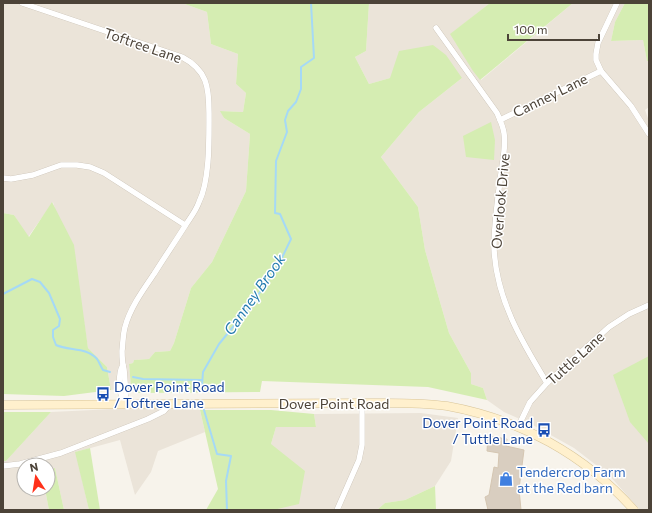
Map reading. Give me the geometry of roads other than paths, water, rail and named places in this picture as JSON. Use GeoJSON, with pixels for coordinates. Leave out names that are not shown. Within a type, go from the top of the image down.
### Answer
{"type":"FeatureCollection","features":[{"type":"Feature","properties":{"kind":"main road","name":"Dover Point Road"},"geometry":{"type":"LineString","coordinates":[[3,405],[362,403],[446,406],[481,414],[518,427],[544,439],[578,460],[612,487],[634,510]]}},
{"type":"Feature","properties":{"kind":"street","name":"Toftree Lane"},"geometry":{"type":"LineString","coordinates":[[22,3],[169,52],[188,60],[200,70],[206,82],[209,96],[206,176],[204,190],[199,203],[144,289],[129,316],[123,337],[123,366],[120,369],[120,385],[123,404]]}},
{"type":"Feature","properties":{"kind":"street"},"geometry":{"type":"LineString","coordinates":[[617,3],[597,48],[596,60],[601,71],[631,106],[649,134]]}},
{"type":"Feature","properties":{"kind":"street","name":"Overlook Drive"},"geometry":{"type":"LineString","coordinates":[[436,28],[500,120],[504,132],[505,148],[495,228],[494,249],[496,271],[501,292],[517,333],[546,384]]}},
{"type":"Feature","properties":{"kind":"street","name":"Canney Lane"},"geometry":{"type":"LineString","coordinates":[[500,120],[601,71]]}},
{"type":"Feature","properties":{"kind":"street"},"geometry":{"type":"LineString","coordinates":[[3,178],[11,179],[33,175],[61,165],[90,167],[104,173],[185,225]]}},
{"type":"Feature","properties":{"kind":"street","name":"Tuttle Lane"},"geometry":{"type":"LineString","coordinates":[[518,427],[530,402],[546,384],[609,327],[629,314],[649,305]]}},
{"type":"Feature","properties":{"kind":"street"},"geometry":{"type":"LineString","coordinates":[[337,510],[359,460],[362,445],[362,403]]}},
{"type":"Feature","properties":{"kind":"street"},"geometry":{"type":"LineString","coordinates":[[3,466],[20,464],[62,453],[148,419],[164,411],[170,404]]}},
{"type":"Feature","properties":{"kind":"waterway","name":"Canney Brook"},"geometry":{"type":"LineString","coordinates":[[202,385],[203,372],[219,344],[251,305],[278,266],[291,239],[280,214],[275,213],[276,161],[287,132],[285,120],[288,111],[296,102],[301,89],[301,67],[314,58],[311,3]]}},
{"type":"Feature","properties":{"kind":"waterway"},"geometry":{"type":"LineString","coordinates":[[3,294],[32,279],[40,282],[49,293],[60,319],[59,326],[53,330],[53,337],[56,345],[83,351],[93,355],[103,370],[110,372]]}},
{"type":"Feature","properties":{"kind":"waterway"},"geometry":{"type":"LineString","coordinates":[[133,377],[143,379],[202,380]]}},
{"type":"Feature","properties":{"kind":"waterway","name":"Canney Brook"},"geometry":{"type":"LineString","coordinates":[[204,410],[217,454],[231,456],[226,481],[227,510]]}},
{"type":"Feature","properties":{"kind":"place","name":"Dover Point Road / Toftree Lane"},"geometry":{"type":"Point","coordinates":[103,394]}},
{"type":"Feature","properties":{"kind":"place","name":"Dover Point Road / Tuttle Lane"},"geometry":{"type":"Point","coordinates":[544,430]}},
{"type":"Feature","properties":{"kind":"place","name":"Tendercrop Farm at the Red barn"},"geometry":{"type":"Point","coordinates":[506,479]}}]}
